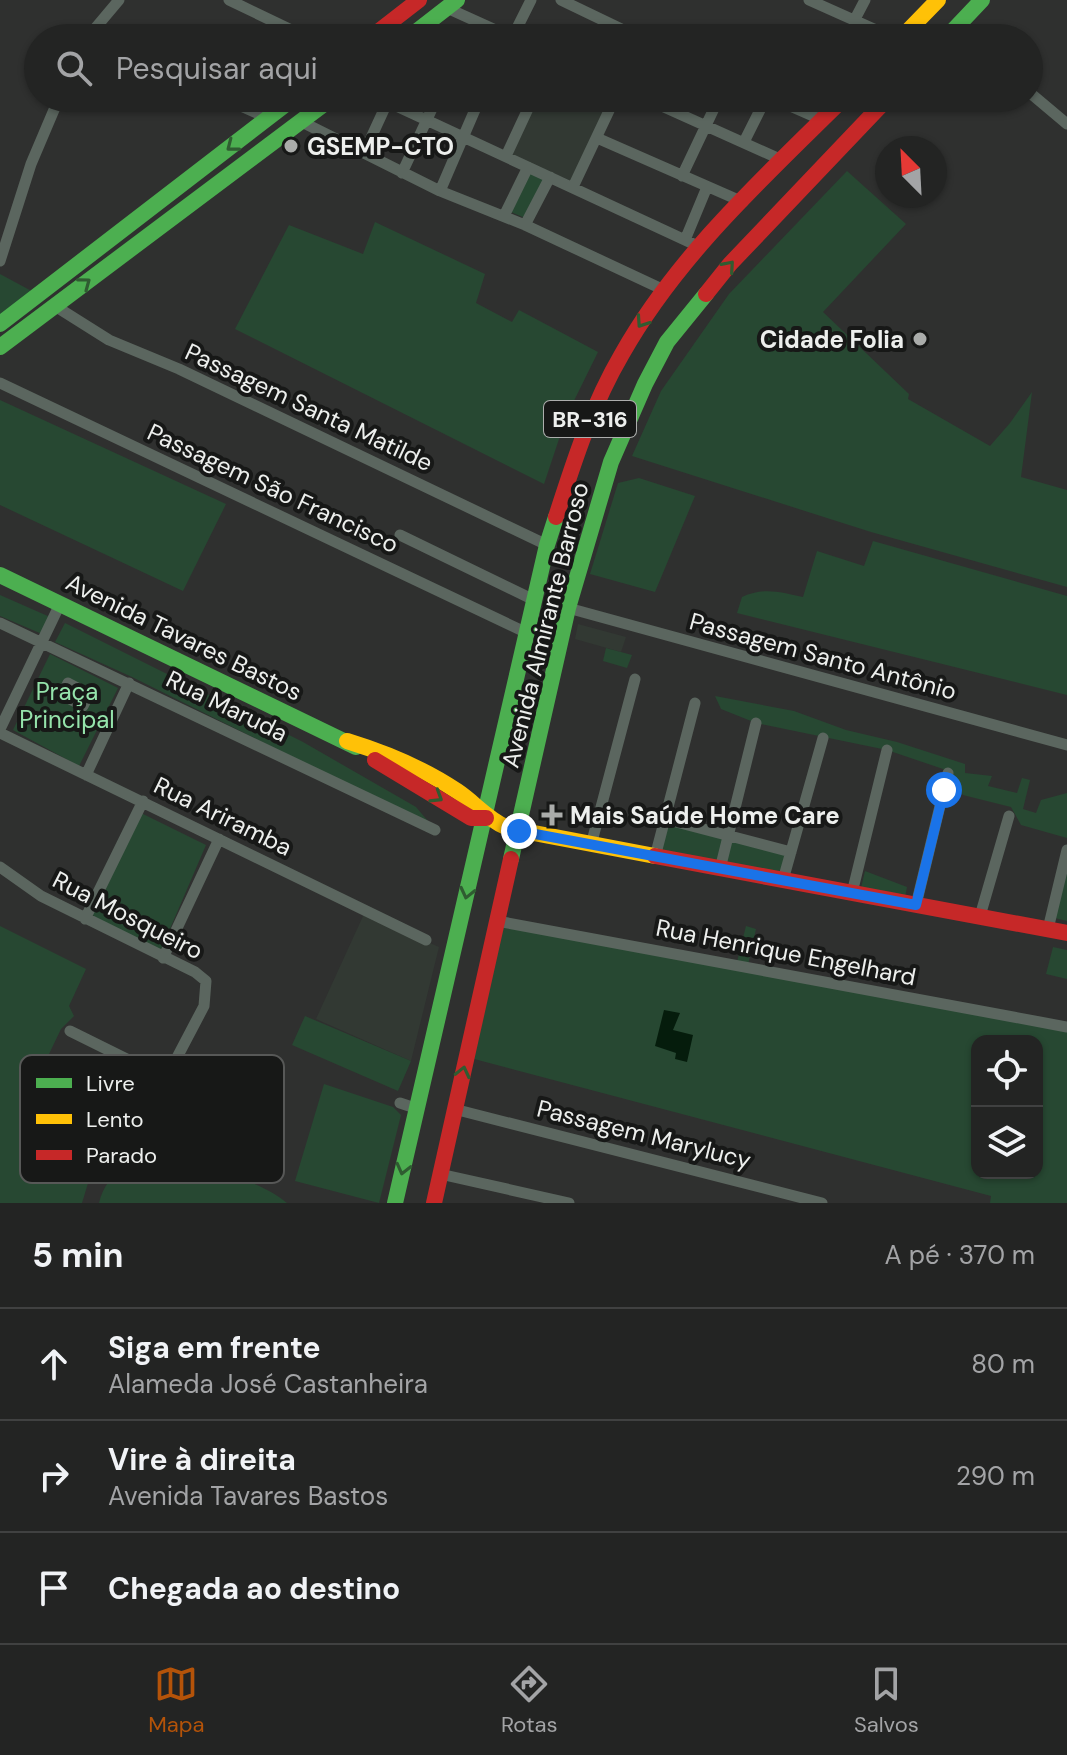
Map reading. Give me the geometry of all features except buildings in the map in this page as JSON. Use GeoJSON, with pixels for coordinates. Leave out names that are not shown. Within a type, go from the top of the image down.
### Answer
{"type":"FeatureCollection","features":[{"type":"Feature","properties":{"kind":"main road"},"geometry":{"type":"LineString","coordinates":[[388,24],[419,0]]}},
{"type":"Feature","properties":{"kind":"main road"},"geometry":{"type":"LineString","coordinates":[[915,24],[938,0]]}},
{"type":"Feature","properties":{"kind":"main road"},"geometry":{"type":"LineString","coordinates":[[963,24],[982,0]]}},
{"type":"Feature","properties":{"kind":"main road"},"geometry":{"type":"LineString","coordinates":[[426,24],[452,4]]}},
{"type":"Feature","properties":{"kind":"main road"},"geometry":{"type":"LineString","coordinates":[[0,324],[276,112]]}},
{"type":"Feature","properties":{"kind":"main road"},"geometry":{"type":"LineString","coordinates":[[0,347],[314,112]]}},
{"type":"Feature","properties":{"kind":"main road","name":"Avenida Almirante Barroso"},"geometry":{"type":"LineString","coordinates":[[395,1203],[547,545],[579,443],[625,349],[692,243],[743,202],[830,112]]}},
{"type":"Feature","properties":{"kind":"main road","name":"Avenida Almirante Barroso"},"geometry":{"type":"LineString","coordinates":[[434,1203],[568,608],[611,462],[667,342],[730,264],[875,112]]}},
{"type":"Feature","properties":{"kind":"main road","name":"Avenida Tavares Bastos"},"geometry":{"type":"LineString","coordinates":[[0,575],[347,741],[471,818],[486,818],[519,831],[591,845],[1067,933]]}},
{"type":"Feature","properties":{"kind":"street"},"geometry":{"type":"LineString","coordinates":[[99,24],[119,0]]}},
{"type":"Feature","properties":{"kind":"street"},"geometry":{"type":"LineString","coordinates":[[229,0],[279,24]]}},
{"type":"Feature","properties":{"kind":"street"},"geometry":{"type":"LineString","coordinates":[[519,24],[531,0]]}},
{"type":"Feature","properties":{"kind":"street"},"geometry":{"type":"LineString","coordinates":[[561,0],[598,24]]}},
{"type":"Feature","properties":{"kind":"street"},"geometry":{"type":"LineString","coordinates":[[854,21],[865,0]]}},
{"type":"Feature","properties":{"kind":"street"},"geometry":{"type":"LineString","coordinates":[[815,1],[861,24]]}},
{"type":"Feature","properties":{"kind":"street"},"geometry":{"type":"LineString","coordinates":[[452,4],[487,24]]}},
{"type":"Feature","properties":{"kind":"street"},"geometry":{"type":"LineString","coordinates":[[1043,104],[1067,124]]}},
{"type":"Feature","properties":{"kind":"street"},"geometry":{"type":"LineString","coordinates":[[0,261],[3,240],[53,112]]}},
{"type":"Feature","properties":{"kind":"street"},"geometry":{"type":"LineString","coordinates":[[254,112],[268,118]]}},
{"type":"Feature","properties":{"kind":"street"},"geometry":{"type":"LineString","coordinates":[[364,153],[379,112]]}},
{"type":"Feature","properties":{"kind":"street"},"geometry":{"type":"LineString","coordinates":[[408,112],[692,243],[707,187]]}},
{"type":"Feature","properties":{"kind":"street"},"geometry":{"type":"LineString","coordinates":[[402,173],[430,112]]}},
{"type":"Feature","properties":{"kind":"street"},"geometry":{"type":"LineString","coordinates":[[440,191],[474,112]]}},
{"type":"Feature","properties":{"kind":"street"},"geometry":{"type":"LineString","coordinates":[[506,156],[527,112]]}},
{"type":"Feature","properties":{"kind":"street"},"geometry":{"type":"LineString","coordinates":[[573,187],[609,112]]}},
{"type":"Feature","properties":{"kind":"street"},"geometry":{"type":"LineString","coordinates":[[673,112],[782,160]]}},
{"type":"Feature","properties":{"kind":"street"},"geometry":{"type":"LineString","coordinates":[[682,176],[712,112]]}},
{"type":"Feature","properties":{"kind":"street"},"geometry":{"type":"LineString","coordinates":[[744,142],[761,112]]}},
{"type":"Feature","properties":{"kind":"street"},"geometry":{"type":"LineString","coordinates":[[803,112],[822,120]]}},
{"type":"Feature","properties":{"kind":"street"},"geometry":{"type":"LineString","coordinates":[[302,122],[440,191],[525,225],[664,290]]}},
{"type":"Feature","properties":{"kind":"street"},"geometry":{"type":"LineString","coordinates":[[597,138],[743,202]]}},
{"type":"Feature","properties":{"kind":"street"},"geometry":{"type":"LineString","coordinates":[[504,216],[528,167]]}},
{"type":"Feature","properties":{"kind":"street"},"geometry":{"type":"LineString","coordinates":[[525,225],[550,177]]}},
{"type":"Feature","properties":{"kind":"street","name":"Passagem Santa Matilde"},"geometry":{"type":"LineString","coordinates":[[55,306],[109,340],[179,369],[547,545]]}},
{"type":"Feature","properties":{"kind":"street","name":"Passagem São Francisco"},"geometry":{"type":"LineString","coordinates":[[0,383],[527,633]]}},
{"type":"Feature","properties":{"kind":"street"},"geometry":{"type":"LineString","coordinates":[[400,535],[534,600]]}},
{"type":"Feature","properties":{"kind":"street"},"geometry":{"type":"LineString","coordinates":[[0,731],[60,604]]}},
{"type":"Feature","properties":{"kind":"street","name":"Passagem Santo Antônio"},"geometry":{"type":"LineString","coordinates":[[568,608],[1067,745]]}},
{"type":"Feature","properties":{"kind":"street","name":"Rua Maruda"},"geometry":{"type":"LineString","coordinates":[[0,623],[435,830]]}},
{"type":"Feature","properties":{"kind":"street"},"geometry":{"type":"LineString","coordinates":[[591,845],[635,679]]}},
{"type":"Feature","properties":{"kind":"street"},"geometry":{"type":"LineString","coordinates":[[86,775],[129,683]]}},
{"type":"Feature","properties":{"kind":"street"},"geometry":{"type":"LineString","coordinates":[[655,857],[695,703]]}},
{"type":"Feature","properties":{"kind":"street"},"geometry":{"type":"LineString","coordinates":[[720,869],[756,723]]}},
{"type":"Feature","properties":{"kind":"street","name":"Rua Ariramba"},"geometry":{"type":"LineString","coordinates":[[0,731],[426,940]]}},
{"type":"Feature","properties":{"kind":"street"},"geometry":{"type":"LineString","coordinates":[[783,880],[823,738]]}},
{"type":"Feature","properties":{"kind":"street"},"geometry":{"type":"LineString","coordinates":[[852,893],[887,750]]}},
{"type":"Feature","properties":{"kind":"street"},"geometry":{"type":"LineString","coordinates":[[916,905],[948,773]]}},
{"type":"Feature","properties":{"kind":"street"},"geometry":{"type":"LineString","coordinates":[[85,919],[143,801]]}},
{"type":"Feature","properties":{"kind":"street"},"geometry":{"type":"LineString","coordinates":[[980,916],[1009,816]]}},
{"type":"Feature","properties":{"kind":"street"},"geometry":{"type":"LineString","coordinates":[[665,819],[791,852]]}},
{"type":"Feature","properties":{"kind":"street"},"geometry":{"type":"LineString","coordinates":[[163,958],[219,839]]}},
{"type":"Feature","properties":{"kind":"street"},"geometry":{"type":"LineString","coordinates":[[1048,929],[1067,850]]}},
{"type":"Feature","properties":{"kind":"street","name":"Rua Mosqueiro"},"geometry":{"type":"LineString","coordinates":[[0,867],[41,896],[195,972],[206,981],[204,1006],[179,1055]]}},
{"type":"Feature","properties":{"kind":"street","name":"Rua Henrique Engelhard"},"geometry":{"type":"LineString","coordinates":[[497,921],[1067,1027]]}},
{"type":"Feature","properties":{"kind":"street"},"geometry":{"type":"LineString","coordinates":[[70,1031],[118,1055]]}},
{"type":"Feature","properties":{"kind":"street"},"geometry":{"type":"LineString","coordinates":[[400,1103],[418,1109]]}},
{"type":"Feature","properties":{"kind":"street","name":"Passagem Marylucy"},"geometry":{"type":"LineString","coordinates":[[454,1109],[822,1203]]}},
{"type":"Feature","properties":{"kind":"street"},"geometry":{"type":"LineString","coordinates":[[440,1174],[569,1203]]}},
{"type":"Feature","properties":{"kind":"shaded area"},"geometry":{"type":"Polygon","coordinates":[[[530,112],[603,112],[571,181],[510,154],[530,112]]]}},
{"type":"Feature","properties":{"kind":"shaded area"},"geometry":{"type":"Polygon","coordinates":[[[578,624],[626,637],[621,652],[575,639],[578,624]]]}},
{"type":"Feature","properties":{"kind":"shaded area"},"geometry":{"type":"Polygon","coordinates":[[[364,914],[439,947],[411,1061],[316,1019],[364,914]]]}},
{"type":"Feature","properties":{"kind":"shaded area"},"geometry":{"type":"Polygon","coordinates":[[[664,1010],[680,1013],[673,1030],[693,1035],[687,1062],[675,1059],[676,1053],[655,1046],[664,1010]]]}},
{"type":"Feature","properties":{"kind":"green space"},"geometry":{"type":"Polygon","coordinates":[[[847,171],[875,196],[875,208],[888,208],[906,224],[823,312],[909,394],[908,399],[990,446],[1032,392],[1021,477],[1067,490],[1067,587],[871,532],[632,456],[661,391],[729,294],[847,171]]]}},
{"type":"Feature","properties":{"kind":"green space"},"geometry":{"type":"Polygon","coordinates":[[[529,172],[545,178],[525,218],[511,212],[529,172]]]}},
{"type":"Feature","properties":{"kind":"green space"},"geometry":{"type":"Polygon","coordinates":[[[375,222],[485,274],[476,303],[512,322],[519,310],[598,352],[567,415],[544,484],[235,329],[289,225],[363,254],[375,222]]]}},
{"type":"Feature","properties":{"kind":"green space"},"geometry":{"type":"Polygon","coordinates":[[[0,274],[39,295],[0,325],[0,274]]]}},
{"type":"Feature","properties":{"kind":"green space"},"geometry":{"type":"Polygon","coordinates":[[[0,400],[226,504],[183,591],[0,505],[0,400]]]}},
{"type":"Feature","properties":{"kind":"green space"},"geometry":{"type":"Polygon","coordinates":[[[639,478],[695,496],[655,592],[590,574],[618,483],[639,478]]]}},
{"type":"Feature","properties":{"kind":"green space"},"geometry":{"type":"Polygon","coordinates":[[[873,541],[1067,596],[1067,695],[737,613],[742,597],[758,592],[772,591],[803,597],[817,551],[864,566],[873,541]]]}},
{"type":"Feature","properties":{"kind":"green space"},"geometry":{"type":"Polygon","coordinates":[[[0,595],[50,617],[42,634],[0,616],[0,595]]]}},
{"type":"Feature","properties":{"kind":"green space"},"geometry":{"type":"Polygon","coordinates":[[[65,623],[303,742],[416,807],[433,827],[132,677],[55,642],[65,623]]]}},
{"type":"Feature","properties":{"kind":"green space"},"geometry":{"type":"Polygon","coordinates":[[[606,648],[632,655],[627,668],[603,661],[606,648]]]}},
{"type":"Feature","properties":{"kind":"green space","name":"Praça Principal"},"geometry":{"type":"Polygon","coordinates":[[[50,654],[118,688],[79,766],[13,730],[50,654]]]}},
{"type":"Feature","properties":{"kind":"green space"},"geometry":{"type":"Polygon","coordinates":[[[715,696],[794,711],[846,730],[897,742],[965,764],[965,773],[992,776],[988,786],[1017,793],[1022,778],[1030,780],[1023,809],[1036,813],[1041,800],[1067,793],[1067,838],[1021,825],[1011,807],[963,795],[949,771],[887,750],[756,723],[721,709],[715,696]]]}},
{"type":"Feature","properties":{"kind":"green space"},"geometry":{"type":"Polygon","coordinates":[[[141,813],[206,845],[160,952],[92,915],[141,813]]]}},
{"type":"Feature","properties":{"kind":"green space"},"geometry":{"type":"Polygon","coordinates":[[[669,823],[724,837],[717,863],[661,851],[669,823]]]}},
{"type":"Feature","properties":{"kind":"green space"},"geometry":{"type":"Polygon","coordinates":[[[732,839],[787,854],[780,873],[726,862],[732,839]]]}},
{"type":"Feature","properties":{"kind":"green space"},"geometry":{"type":"Polygon","coordinates":[[[1067,850],[1067,921],[1051,917],[1067,850]]]}},
{"type":"Feature","properties":{"kind":"green space"},"geometry":{"type":"Polygon","coordinates":[[[865,871],[907,887],[905,898],[861,888],[865,871]]]}},
{"type":"Feature","properties":{"kind":"green space"},"geometry":{"type":"Polygon","coordinates":[[[496,920],[1067,1027],[1067,1203],[990,1203],[991,1196],[463,1056],[496,920]]]}},
{"type":"Feature","properties":{"kind":"green space"},"geometry":{"type":"Polygon","coordinates":[[[0,926],[86,969],[69,1006],[74,1016],[61,1029],[50,1055],[20,1055],[20,1183],[88,1183],[82,1203],[0,1203],[0,926]]]}},
{"type":"Feature","properties":{"kind":"green space"},"geometry":{"type":"Polygon","coordinates":[[[746,926],[756,929],[748,965],[737,962],[746,926]]]}},
{"type":"Feature","properties":{"kind":"green space"},"geometry":{"type":"Polygon","coordinates":[[[1053,947],[1067,950],[1067,979],[1046,974],[1053,947]]]}},
{"type":"Feature","properties":{"kind":"green space"},"geometry":{"type":"Polygon","coordinates":[[[305,1016],[411,1061],[398,1091],[292,1045],[305,1016]]]}},
{"type":"Feature","properties":{"kind":"green space"},"geometry":{"type":"Polygon","coordinates":[[[324,1084],[393,1107],[401,1115],[379,1203],[295,1181],[324,1084]]]}},
{"type":"Feature","properties":{"kind":"green space"},"geometry":{"type":"Polygon","coordinates":[[[108,1183],[252,1183],[287,1203],[99,1203],[108,1183]]]}},
{"type":"Feature","properties":{"kind":"traffic: fast"},"geometry":{"type":"LineString","coordinates":[[426,24],[457,0]]}},
{"type":"Feature","properties":{"kind":"traffic: fast"},"geometry":{"type":"LineString","coordinates":[[959,24],[982,0]]}},
{"type":"Feature","properties":{"kind":"traffic: fast"},"geometry":{"type":"LineString","coordinates":[[0,324],[276,112]]}},
{"type":"Feature","properties":{"kind":"traffic: fast"},"geometry":{"type":"LineString","coordinates":[[0,347],[313,112]]}},
{"type":"Feature","properties":{"kind":"traffic: fast"},"geometry":{"type":"LineString","coordinates":[[511,859],[568,608],[611,462],[667,342],[706,294]]}},
{"type":"Feature","properties":{"kind":"traffic: fast"},"geometry":{"type":"LineString","coordinates":[[395,1203],[556,517]]}},
{"type":"Feature","properties":{"kind":"traffic: fast"},"geometry":{"type":"LineString","coordinates":[[0,575],[356,747]]}},
{"type":"Feature","properties":{"kind":"traffic: slow"},"geometry":{"type":"LineString","coordinates":[[915,24],[938,0]]}},
{"type":"Feature","properties":{"kind":"traffic: slow"},"geometry":{"type":"LineString","coordinates":[[347,741],[431,775],[508,828],[655,856]]}},
{"type":"Feature","properties":{"kind":"traffic: jam"},"geometry":{"type":"LineString","coordinates":[[388,24],[419,0]]}},
{"type":"Feature","properties":{"kind":"traffic: jam"},"geometry":{"type":"LineString","coordinates":[[556,517],[593,413],[644,318],[724,218],[830,112]]}},
{"type":"Feature","properties":{"kind":"traffic: jam"},"geometry":{"type":"LineString","coordinates":[[706,294],[730,264],[875,112]]}},
{"type":"Feature","properties":{"kind":"traffic: jam"},"geometry":{"type":"LineString","coordinates":[[375,760],[471,818],[486,818]]}},
{"type":"Feature","properties":{"kind":"traffic: jam"},"geometry":{"type":"LineString","coordinates":[[655,856],[1067,933]]}},
{"type":"Feature","properties":{"kind":"traffic: jam"},"geometry":{"type":"LineString","coordinates":[[434,1203],[511,859]]}},
{"type":"Feature","properties":{"kind":"place","name":"GSEMP-CTO"},"geometry":{"type":"Point","coordinates":[291,146]}},
{"type":"Feature","properties":{"kind":"place","name":"Cidade Folia"},"geometry":{"type":"Point","coordinates":[920,339]}},
{"type":"Feature","properties":{"kind":"place","name":"Mais Saúde Home Care"},"geometry":{"type":"Point","coordinates":[552,815]}},
{"type":"Feature","properties":{"kind":"route"},"geometry":{"type":"LineString","coordinates":[[519,831],[916,905],[944,790]]}}]}
